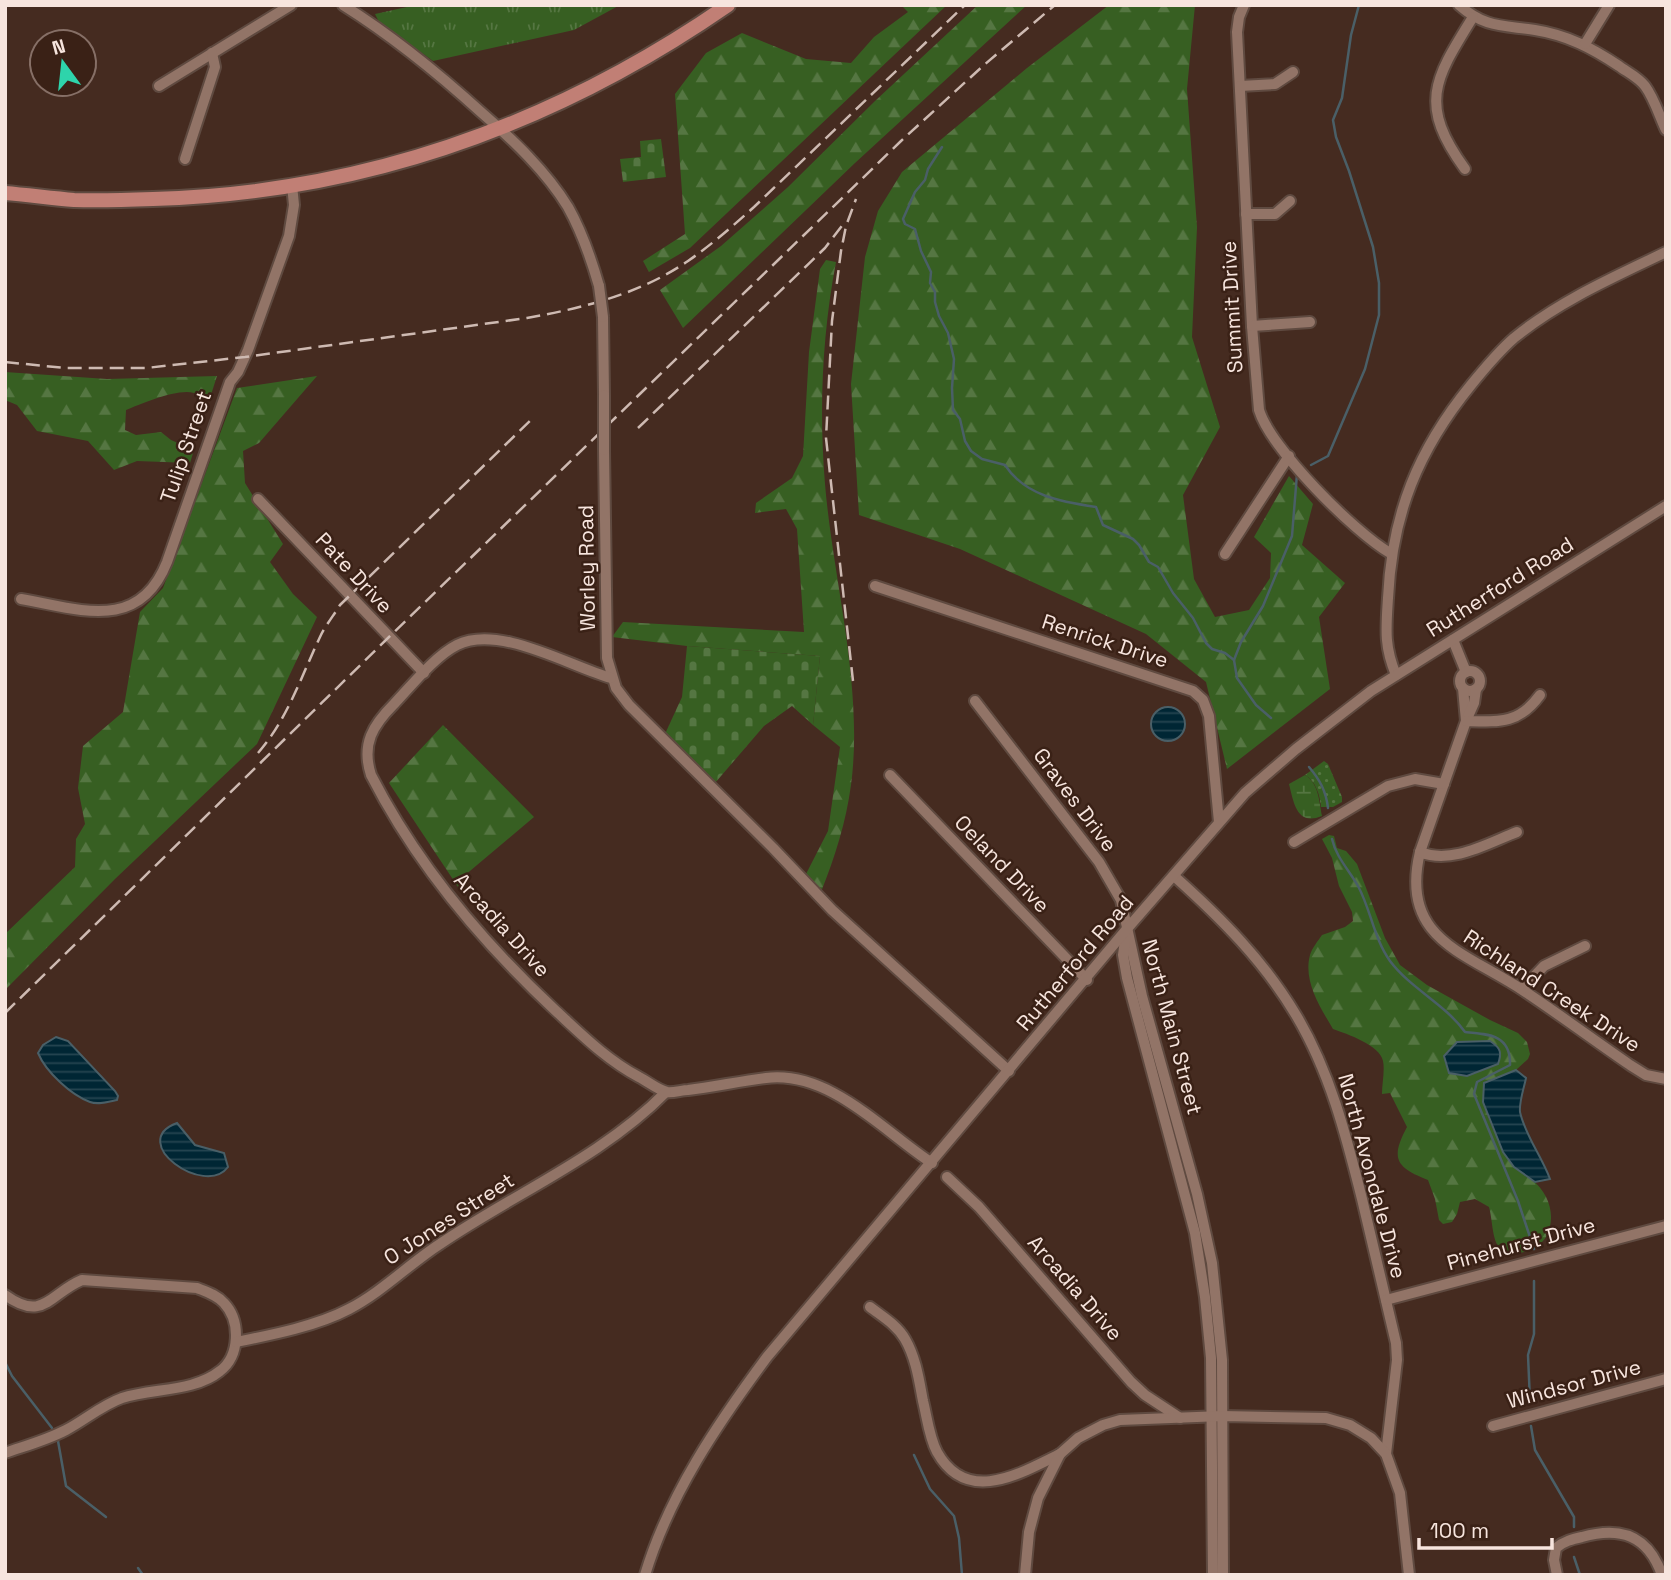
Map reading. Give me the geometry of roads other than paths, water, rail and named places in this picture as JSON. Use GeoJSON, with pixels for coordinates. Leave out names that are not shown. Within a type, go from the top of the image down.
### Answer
{"type":"FeatureCollection","features":[{"type":"Feature","properties":{"kind":"main road"},"geometry":{"type":"LineString","coordinates":[[5,193],[76,200],[220,195],[365,171],[428,155],[501,129],[618,74],[662,49],[728,5]]}},
{"type":"Feature","properties":{"kind":"street"},"geometry":{"type":"LineString","coordinates":[[159,86],[291,5]]}},
{"type":"Feature","properties":{"kind":"street","name":"Worley Road"},"geometry":{"type":"LineString","coordinates":[[343,5],[362,11],[501,129],[545,176],[567,206],[586,242],[599,286],[603,317],[607,658],[611,678],[629,705],[832,910],[1009,1071]]}},
{"type":"Feature","properties":{"kind":"street","name":"Summit Drive"},"geometry":{"type":"LineString","coordinates":[[1244,5],[1237,32],[1252,326],[1259,410],[1262,419],[1289,456],[1352,526],[1390,553]]}},
{"type":"Feature","properties":{"kind":"street"},"geometry":{"type":"LineString","coordinates":[[1459,5],[1473,17],[1500,27],[1549,32],[1585,44],[1639,79],[1666,130]]}},
{"type":"Feature","properties":{"kind":"street"},"geometry":{"type":"LineString","coordinates":[[1585,44],[1609,5]]}},
{"type":"Feature","properties":{"kind":"street"},"geometry":{"type":"LineString","coordinates":[[1465,169],[1440,127],[1435,96],[1440,76],[1473,17]]}},
{"type":"Feature","properties":{"kind":"street"},"geometry":{"type":"LineString","coordinates":[[185,159],[215,66],[212,54]]}},
{"type":"Feature","properties":{"kind":"street"},"geometry":{"type":"LineString","coordinates":[[1240,86],[1275,84],[1293,72]]}},
{"type":"Feature","properties":{"kind":"street","name":"Tulip Street"},"geometry":{"type":"LineString","coordinates":[[20,599],[97,612],[111,611],[138,602],[157,583],[167,562],[230,382],[248,350],[289,236],[294,205],[292,185]]}},
{"type":"Feature","properties":{"kind":"street"},"geometry":{"type":"LineString","coordinates":[[1246,214],[1275,214],[1290,201]]}},
{"type":"Feature","properties":{"kind":"street"},"geometry":{"type":"LineString","coordinates":[[1396,676],[1388,655],[1386,633],[1390,553],[1407,493],[1425,450],[1457,403],[1492,360],[1520,334],[1560,306],[1666,252]]}},
{"type":"Feature","properties":{"kind":"street"},"geometry":{"type":"LineString","coordinates":[[1252,326],[1310,322]]}},
{"type":"Feature","properties":{"kind":"street"},"geometry":{"type":"LineString","coordinates":[[1225,554],[1289,456]]}},
{"type":"Feature","properties":{"kind":"street","name":"Pate Drive"},"geometry":{"type":"LineString","coordinates":[[258,499],[424,673]]}},
{"type":"Feature","properties":{"kind":"street","name":"Rutherford Road"},"geometry":{"type":"LineString","coordinates":[[645,1575],[676,1499],[724,1418],[775,1348],[1087,980],[1126,930],[1245,793],[1352,705],[1666,506]]}},
{"type":"Feature","properties":{"kind":"street","name":"Renrick Drive"},"geometry":{"type":"LineString","coordinates":[[875,586],[1193,691],[1203,700],[1209,716],[1219,822]]}},
{"type":"Feature","properties":{"kind":"street","name":"Arcadia Drive"},"geometry":{"type":"LineString","coordinates":[[611,678],[518,644],[468,640],[452,648],[424,673],[378,721],[368,741],[367,763],[379,791],[412,848],[482,937],[516,973],[608,1058],[666,1092]]}},
{"type":"Feature","properties":{"kind":"street"},"geometry":{"type":"LineString","coordinates":[[1453,640],[1466,672],[1473,671],[1479,678],[1476,689],[1468,691],[1463,688]]}},
{"type":"Feature","properties":{"kind":"street","name":"Richland Creek Drive"},"geometry":{"type":"LineString","coordinates":[[1466,672],[1460,679],[1466,720]]}},
{"type":"Feature","properties":{"kind":"street","name":"Richland Creek Drive"},"geometry":{"type":"LineString","coordinates":[[1476,689],[1474,703],[1420,852],[1415,892],[1418,905],[1445,943],[1461,955],[1522,989],[1646,1075],[1666,1079]]}},
{"type":"Feature","properties":{"kind":"street"},"geometry":{"type":"LineString","coordinates":[[1466,720],[1495,721],[1519,716],[1529,710],[1540,695]]}},
{"type":"Feature","properties":{"kind":"street","name":"Graves Drive"},"geometry":{"type":"LineString","coordinates":[[975,701],[1099,863],[1121,900],[1126,930]]}},
{"type":"Feature","properties":{"kind":"street","name":"Oeland Drive"},"geometry":{"type":"LineString","coordinates":[[890,775],[1087,980]]}},
{"type":"Feature","properties":{"kind":"street"},"geometry":{"type":"LineString","coordinates":[[1294,842],[1388,786],[1415,779],[1444,784]]}},
{"type":"Feature","properties":{"kind":"street"},"geometry":{"type":"LineString","coordinates":[[1420,852],[1431,856],[1457,855],[1517,832]]}},
{"type":"Feature","properties":{"kind":"street","name":"North Avondale Drive"},"geometry":{"type":"LineString","coordinates":[[1174,876],[1216,913],[1258,960],[1296,1015],[1331,1088],[1348,1142],[1396,1343],[1398,1360],[1386,1454]]}},
{"type":"Feature","properties":{"kind":"street","name":"North Main Street"},"geometry":{"type":"LineString","coordinates":[[1126,930],[1123,955],[1127,978],[1212,1263],[1220,1326],[1213,1575]]}},
{"type":"Feature","properties":{"kind":"street"},"geometry":{"type":"LineString","coordinates":[[1522,989],[1545,965],[1585,946]]}},
{"type":"Feature","properties":{"kind":"street"},"geometry":{"type":"LineString","coordinates":[[666,1092],[769,1077],[809,1083],[864,1112],[932,1163]]}},
{"type":"Feature","properties":{"kind":"street","name":"O Jones Street"},"geometry":{"type":"LineString","coordinates":[[236,1342],[317,1321],[350,1309],[439,1244],[611,1139],[642,1117],[666,1092]]}},
{"type":"Feature","properties":{"kind":"street","name":"Arcadia Drive"},"geometry":{"type":"LineString","coordinates":[[947,1177],[979,1208],[1131,1382],[1145,1395],[1180,1418]]}},
{"type":"Feature","properties":{"kind":"street","name":"Pinehurst Drive"},"geometry":{"type":"LineString","coordinates":[[1386,1300],[1666,1226]]}},
{"type":"Feature","properties":{"kind":"street"},"geometry":{"type":"LineString","coordinates":[[5,1295],[17,1304],[36,1307],[50,1302],[82,1280],[197,1288],[214,1294],[228,1308],[235,1328],[236,1342],[230,1360],[217,1374],[195,1382],[120,1399],[65,1431],[5,1453]]}},
{"type":"Feature","properties":{"kind":"street"},"geometry":{"type":"LineString","coordinates":[[870,1307],[896,1326],[912,1352],[937,1452],[951,1469],[970,1480],[992,1481],[1020,1474],[1060,1454],[1087,1433],[1120,1420],[1217,1416],[1326,1418],[1361,1431],[1386,1454],[1400,1493],[1409,1575]]}},
{"type":"Feature","properties":{"kind":"street","name":"Windsor Drive"},"geometry":{"type":"LineString","coordinates":[[1493,1426],[1666,1379]]}},
{"type":"Feature","properties":{"kind":"street","name":"North Main Street"},"geometry":{"type":"LineString","coordinates":[[1217,1416],[1223,1575]]}},
{"type":"Feature","properties":{"kind":"street"},"geometry":{"type":"LineString","coordinates":[[1025,1575],[1029,1532],[1038,1498],[1060,1454]]}},
{"type":"Feature","properties":{"kind":"street"},"geometry":{"type":"LineString","coordinates":[[1557,1575],[1554,1553],[1562,1543],[1598,1532],[1611,1532],[1631,1536],[1640,1542],[1653,1554],[1662,1575]]}},
{"type":"Feature","properties":{"kind":"water"},"geometry":{"type":"Polygon","coordinates":[[[1168,707],[1180,712],[1185,724],[1180,736],[1168,741],[1156,736],[1151,724],[1156,712],[1168,707]]]}},
{"type":"Feature","properties":{"kind":"water"},"geometry":{"type":"Polygon","coordinates":[[[56,1037],[68,1041],[115,1091],[117,1100],[90,1102],[75,1094],[53,1075],[38,1053],[43,1045],[56,1037]]]}},
{"type":"Feature","properties":{"kind":"water"},"geometry":{"type":"Polygon","coordinates":[[[1490,1041],[1500,1051],[1498,1064],[1467,1076],[1449,1073],[1444,1056],[1457,1042],[1490,1041]]]}},
{"type":"Feature","properties":{"kind":"water"},"geometry":{"type":"Polygon","coordinates":[[[1516,1070],[1526,1078],[1520,1104],[1522,1121],[1550,1179],[1535,1182],[1514,1167],[1503,1152],[1483,1102],[1484,1083],[1516,1070]]]}},
{"type":"Feature","properties":{"kind":"water"},"geometry":{"type":"Polygon","coordinates":[[[177,1123],[195,1145],[224,1153],[228,1167],[217,1175],[203,1176],[188,1172],[175,1164],[160,1142],[164,1132],[177,1123]]]}},
{"type":"Feature","properties":{"kind":"waterway"},"geometry":{"type":"LineString","coordinates":[[1311,465],[1328,456],[1365,369],[1379,315],[1379,283],[1373,247],[1336,137],[1333,120],[1342,98],[1351,35],[1359,5]]}},
{"type":"Feature","properties":{"kind":"waterway"},"geometry":{"type":"LineString","coordinates":[[942,147],[928,169],[925,180],[915,192],[903,219],[905,224],[915,229],[931,272],[930,283],[935,292],[935,302],[948,333],[954,359],[953,410],[960,419],[965,441],[971,451],[982,459],[1005,465],[1013,476],[1034,491],[1058,500],[1096,507],[1103,525],[1133,539],[1149,562],[1158,567],[1173,593],[1193,618],[1206,643],[1234,660]]}},
{"type":"Feature","properties":{"kind":"waterway"},"geometry":{"type":"LineString","coordinates":[[1271,718],[1256,705],[1237,678],[1234,660],[1241,642],[1263,606],[1292,536],[1297,474]]}},
{"type":"Feature","properties":{"kind":"waterway"},"geometry":{"type":"LineString","coordinates":[[1309,767],[1322,786],[1328,808]]}},
{"type":"Feature","properties":{"kind":"waterway"},"geometry":{"type":"LineString","coordinates":[[1332,839],[1362,895],[1380,943],[1398,971],[1448,1013],[1465,1032],[1490,1035],[1507,1047],[1510,1065],[1477,1082],[1474,1094],[1518,1201],[1534,1249]]}},
{"type":"Feature","properties":{"kind":"waterway"},"geometry":{"type":"LineString","coordinates":[[1530,1401],[1528,1355],[1534,1334],[1534,1281]]}},
{"type":"Feature","properties":{"kind":"waterway"},"geometry":{"type":"LineString","coordinates":[[5,1362],[12,1376],[52,1428]]}},
{"type":"Feature","properties":{"kind":"waterway"},"geometry":{"type":"LineString","coordinates":[[1531,1426],[1535,1450],[1574,1517],[1574,1527]]}},
{"type":"Feature","properties":{"kind":"waterway"},"geometry":{"type":"LineString","coordinates":[[58,1441],[66,1486],[106,1517]]}},
{"type":"Feature","properties":{"kind":"waterway"},"geometry":{"type":"LineString","coordinates":[[914,1455],[930,1489],[954,1516],[962,1575]]}},
{"type":"Feature","properties":{"kind":"waterway"},"geometry":{"type":"LineString","coordinates":[[1574,1557],[1580,1575]]}},
{"type":"Feature","properties":{"kind":"waterway"},"geometry":{"type":"LineString","coordinates":[[138,1568],[143,1575]]}},
{"type":"Feature","properties":{"kind":"railway"},"geometry":{"type":"LineString","coordinates":[[5,362],[65,368],[146,368],[245,357],[527,318],[569,310],[631,291],[670,273],[730,228],[965,5]]}},
{"type":"Feature","properties":{"kind":"railway"},"geometry":{"type":"LineString","coordinates":[[5,1013],[901,141],[1055,5]]}},
{"type":"Feature","properties":{"kind":"railway"},"geometry":{"type":"LineString","coordinates":[[853,681],[826,438],[832,321],[841,251],[846,226],[856,199]]}},
{"type":"Feature","properties":{"kind":"railway"},"geometry":{"type":"LineString","coordinates":[[638,428],[825,248],[844,223]]}},
{"type":"Feature","properties":{"kind":"railway"},"geometry":{"type":"LineString","coordinates":[[258,753],[277,727],[322,633],[340,605],[534,417]]}}]}
